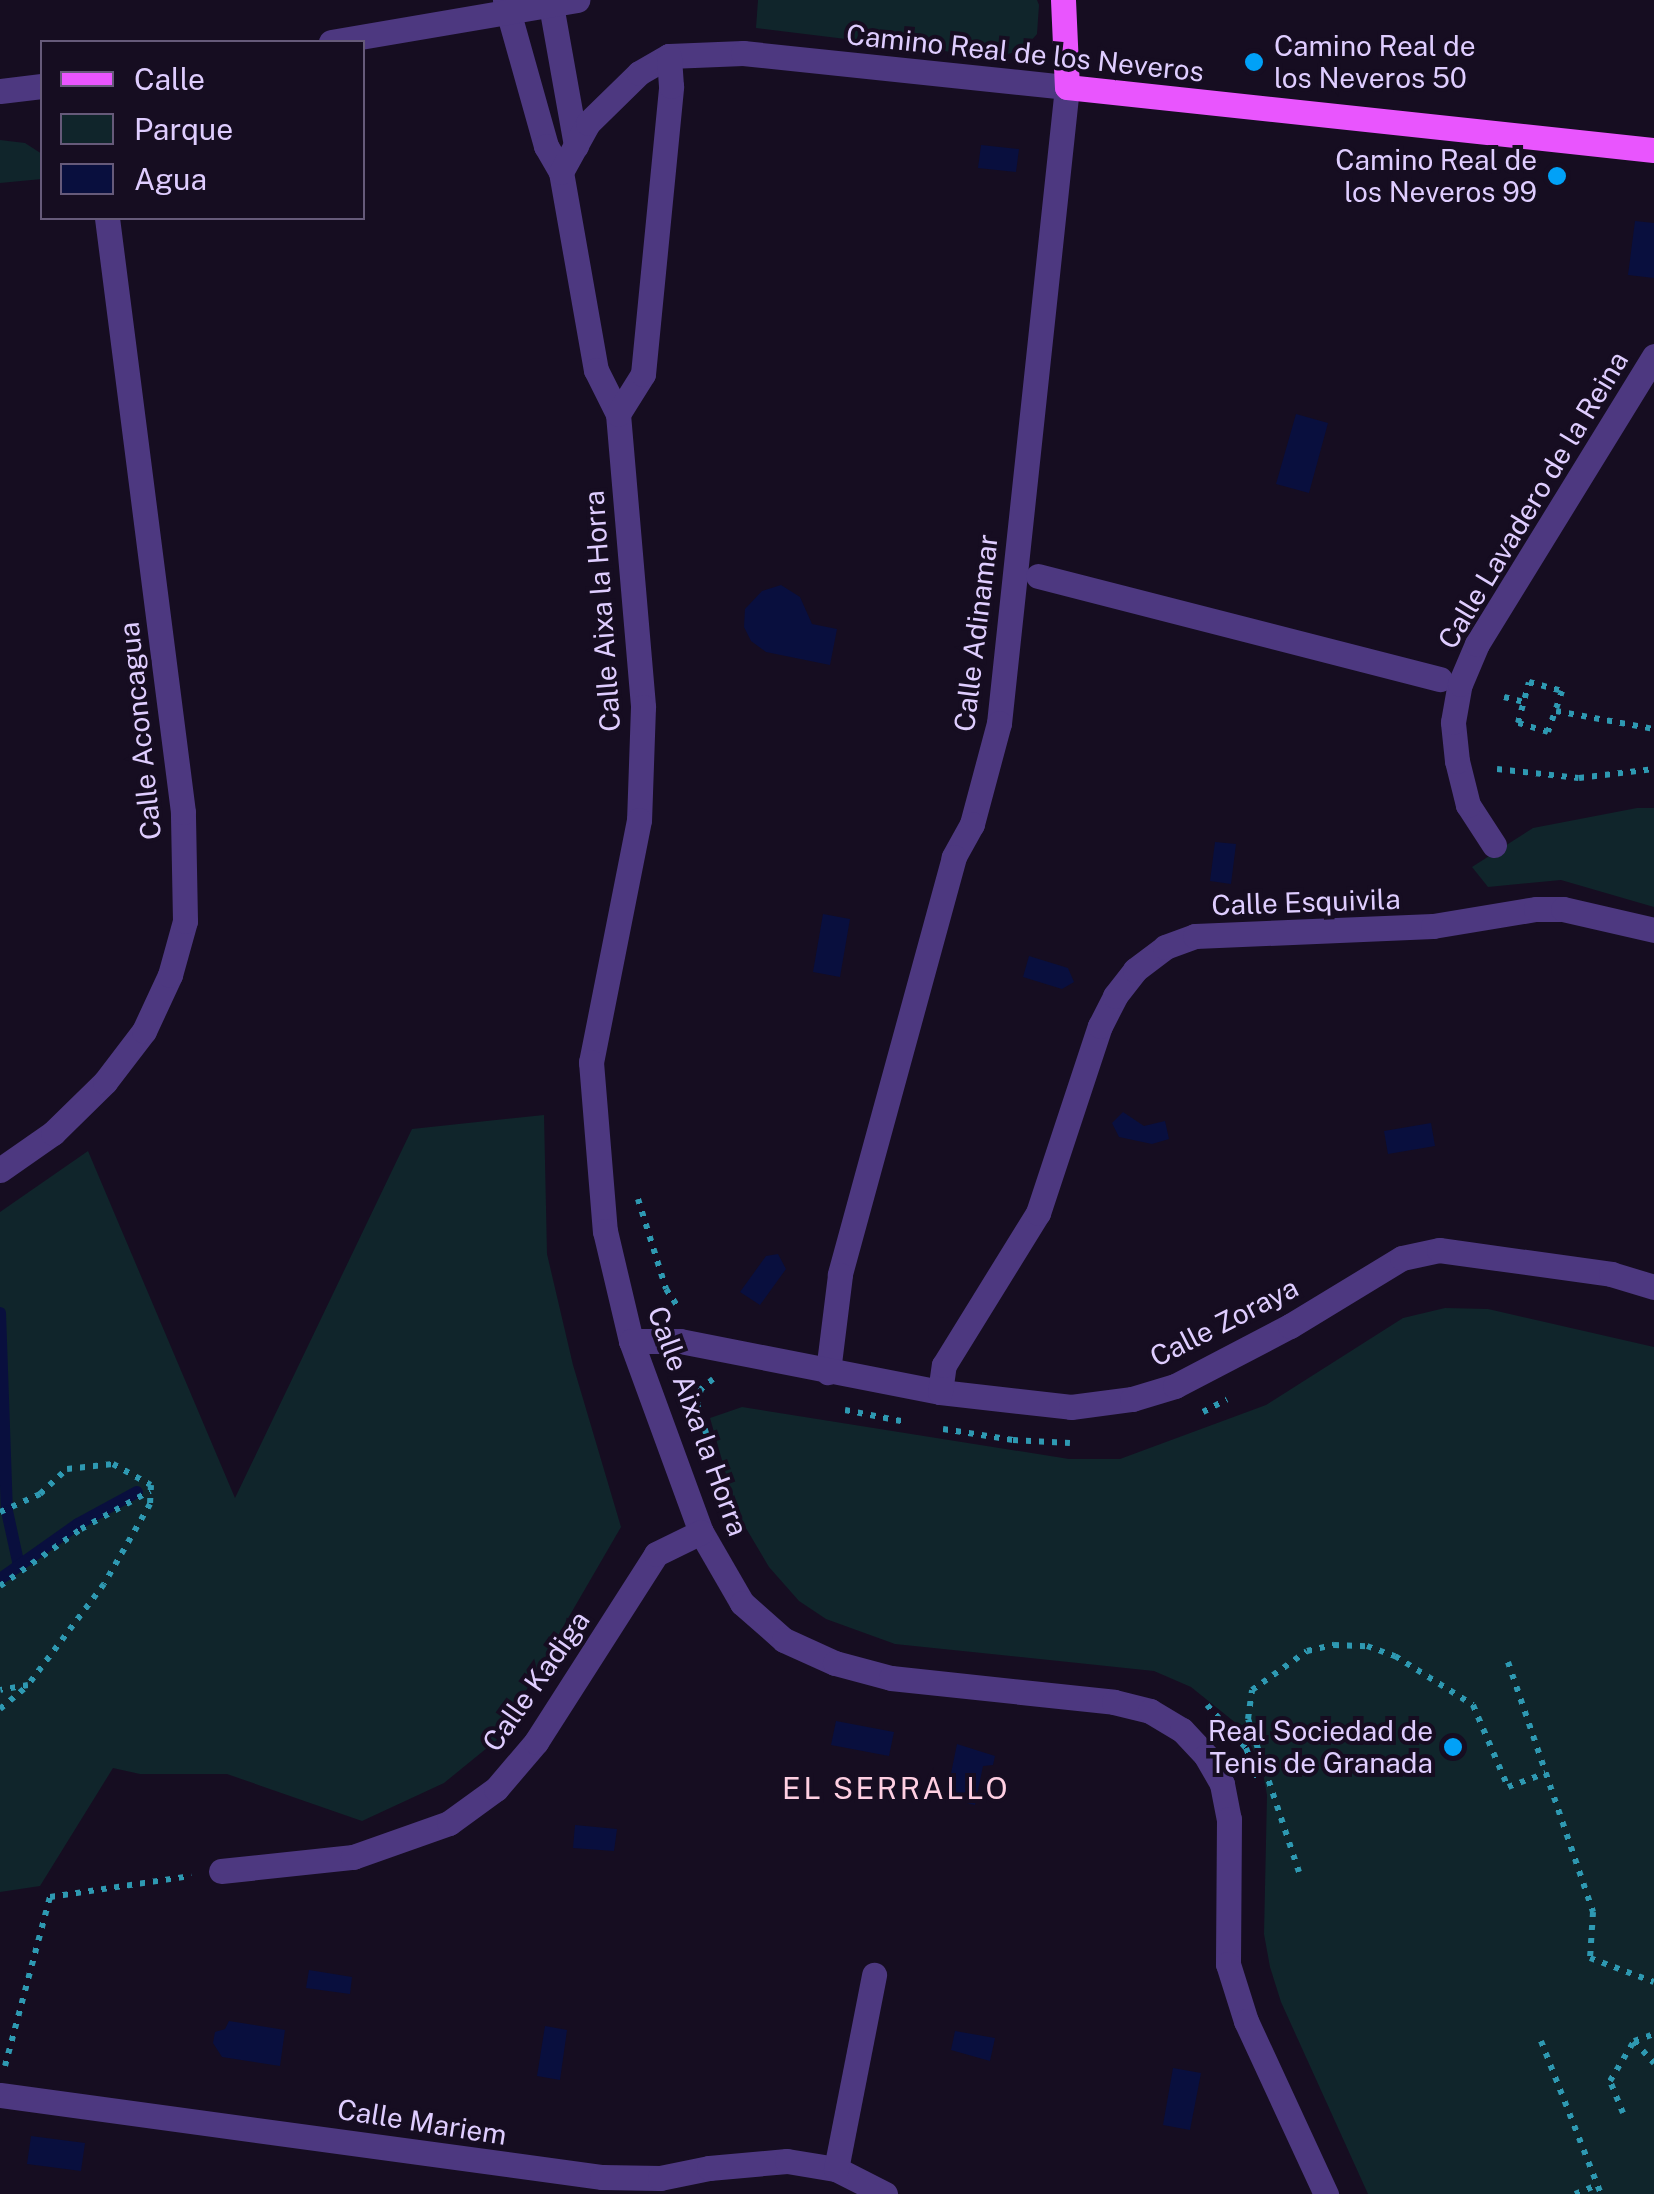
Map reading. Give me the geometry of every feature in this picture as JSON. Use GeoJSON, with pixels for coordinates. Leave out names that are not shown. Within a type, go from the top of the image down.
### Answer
{"type":"FeatureCollection","features":[{"type":"Feature","properties":{"kind":"main road","name":"Calle Adinamar"},"geometry":{"type":"LineString","coordinates":[[1063,0],[1067,87]]}},
{"type":"Feature","properties":{"kind":"main road","name":"Camino Real de los Neveros"},"geometry":{"type":"LineString","coordinates":[[1067,87],[1654,150]]}},
{"type":"Feature","properties":{"kind":"street"},"geometry":{"type":"LineString","coordinates":[[427,0],[432,26]]}},
{"type":"Feature","properties":{"kind":"street"},"geometry":{"type":"LineString","coordinates":[[344,40],[432,26],[507,6],[577,0]]}},
{"type":"Feature","properties":{"kind":"street"},"geometry":{"type":"LineString","coordinates":[[551,5],[576,146]]}},
{"type":"Feature","properties":{"kind":"street","name":"Calle Aixa la Horra"},"geometry":{"type":"LineString","coordinates":[[507,6],[546,146],[561,172],[596,370],[618,414],[643,706],[639,820],[591,1062],[605,1232],[632,1341],[701,1532],[742,1603],[784,1640],[835,1663],[907,1680],[1114,1702],[1150,1711],[1182,1730],[1206,1756],[1222,1784],[1229,1818],[1228,1964],[1246,2021],[1318,2189]]}},
{"type":"Feature","properties":{"kind":"street","name":"Camino Real de los Neveros"},"geometry":{"type":"LineString","coordinates":[[669,56],[743,53],[1067,87]]}},
{"type":"Feature","properties":{"kind":"street"},"geometry":{"type":"LineString","coordinates":[[561,172],[588,122],[639,73],[669,56],[671,86],[642,374],[618,414]]}},
{"type":"Feature","properties":{"kind":"street"},"geometry":{"type":"LineString","coordinates":[[0,91],[40,86]]}},
{"type":"Feature","properties":{"kind":"street","name":"Calle Adinamar"},"geometry":{"type":"LineString","coordinates":[[828,1372],[840,1275],[954,857],[972,824],[999,724],[1067,87]]}},
{"type":"Feature","properties":{"kind":"street","name":"Calle Aconcagua"},"geometry":{"type":"LineString","coordinates":[[0,1170],[52,1133],[105,1082],[134,1044],[170,975],[185,921],[183,812],[107,220]]}},
{"type":"Feature","properties":{"kind":"street","name":"Calle Lavadero de la Reina"},"geometry":{"type":"LineString","coordinates":[[1494,845],[1468,805],[1457,761],[1453,722],[1460,684],[1477,644],[1654,356]]}},
{"type":"Feature","properties":{"kind":"street"},"geometry":{"type":"LineString","coordinates":[[1038,576],[1440,679]]}},
{"type":"Feature","properties":{"kind":"street","name":"Calle Esquivila"},"geometry":{"type":"LineString","coordinates":[[940,1392],[944,1365],[1038,1213],[1108,1011],[1134,970],[1165,947],[1195,936],[1433,926],[1536,909],[1563,909],[1654,930]]}},
{"type":"Feature","properties":{"kind":"street","name":"Calle Zoraya"},"geometry":{"type":"LineString","coordinates":[[632,1341],[680,1341],[940,1392],[1071,1407],[1132,1399],[1213,1368],[1402,1258],[1439,1250],[1610,1274],[1654,1287]]}},
{"type":"Feature","properties":{"kind":"street","name":"Calle Kadiga"},"geometry":{"type":"LineString","coordinates":[[222,1871],[353,1857],[449,1823],[496,1789],[536,1742],[656,1554],[701,1532]]}},
{"type":"Feature","properties":{"kind":"street"},"geometry":{"type":"LineString","coordinates":[[836,2168],[874,1975]]}},
{"type":"Feature","properties":{"kind":"street","name":"Calle Mariem"},"geometry":{"type":"LineString","coordinates":[[0,2095],[602,2178],[660,2178],[708,2168],[787,2161],[836,2168],[885,2194]]}},
{"type":"Feature","properties":{"kind":"path"},"geometry":{"type":"LineString","coordinates":[[1529,682],[1562,691],[1548,732],[1518,724],[1524,702],[1529,682]]}},
{"type":"Feature","properties":{"kind":"path"},"geometry":{"type":"LineString","coordinates":[[1504,697],[1524,702]]}},
{"type":"Feature","properties":{"kind":"path"},"geometry":{"type":"LineString","coordinates":[[1556,710],[1654,729]]}},
{"type":"Feature","properties":{"kind":"path"},"geometry":{"type":"LineString","coordinates":[[1497,769],[1579,778],[1654,769]]}},
{"type":"Feature","properties":{"kind":"path"},"geometry":{"type":"LineString","coordinates":[[722,1486],[697,1404],[700,1389],[715,1378],[732,1376]]}},
{"type":"Feature","properties":{"kind":"path"},"geometry":{"type":"LineString","coordinates":[[1200,1413],[1234,1395]]}},
{"type":"Feature","properties":{"kind":"path"},"geometry":{"type":"LineString","coordinates":[[830,1406],[920,1425]]}},
{"type":"Feature","properties":{"kind":"path"},"geometry":{"type":"LineString","coordinates":[[939,1428],[1013,1440],[1074,1443]]}},
{"type":"Feature","properties":{"kind":"path"},"geometry":{"type":"LineString","coordinates":[[0,1512],[40,1494],[67,1469],[113,1464],[152,1485],[150,1504],[104,1584],[28,1685],[0,1709]]}},
{"type":"Feature","properties":{"kind":"path"},"geometry":{"type":"LineString","coordinates":[[0,1586],[81,1529],[152,1491]]}},
{"type":"Feature","properties":{"kind":"path"},"geometry":{"type":"LineString","coordinates":[[1299,1872],[1248,1719],[1252,1690],[1279,1666],[1306,1651],[1334,1645],[1367,1646],[1395,1656],[1473,1705],[1508,1786],[1546,1773]]}},
{"type":"Feature","properties":{"kind":"path"},"geometry":{"type":"LineString","coordinates":[[1508,1662],[1593,1912],[1590,1958],[1654,1982]]}},
{"type":"Feature","properties":{"kind":"path"},"geometry":{"type":"LineString","coordinates":[[0,1690],[28,1685]]}},
{"type":"Feature","properties":{"kind":"path"},"geometry":{"type":"LineString","coordinates":[[1200,1700],[1232,1728],[1246,1748],[1256,1768],[1261,1795]]}},
{"type":"Feature","properties":{"kind":"path"},"geometry":{"type":"LineString","coordinates":[[5,2069],[50,1897],[222,1871]]}},
{"type":"Feature","properties":{"kind":"path"},"geometry":{"type":"LineString","coordinates":[[1623,2113],[1610,2081],[1634,2041],[1654,2034]]}},
{"type":"Feature","properties":{"kind":"path"},"geometry":{"type":"LineString","coordinates":[[1541,2041],[1601,2194]]}},
{"type":"Feature","properties":{"kind":"path"},"geometry":{"type":"LineString","coordinates":[[1634,2041],[1654,2063]]}},
{"type":"Feature","properties":{"kind":"path"},"geometry":{"type":"LineString","coordinates":[[1575,2194],[1597,2185]]}},
{"type":"Feature","properties":{"kind":"green space"},"geometry":{"type":"Polygon","coordinates":[[[758,0],[1037,0],[1037,34],[1022,51],[993,57],[756,28],[758,0]]]}},
{"type":"Feature","properties":{"kind":"green space"},"geometry":{"type":"Polygon","coordinates":[[[0,140],[25,143],[40,153],[40,179],[0,183],[0,140]]]}},
{"type":"Feature","properties":{"kind":"green space"},"geometry":{"type":"Polygon","coordinates":[[[1654,808],[1654,907],[1561,880],[1488,887],[1472,867],[1533,828],[1654,808]]]}},
{"type":"Feature","properties":{"kind":"green space"},"geometry":{"type":"Polygon","coordinates":[[[544,1115],[547,1254],[573,1365],[621,1527],[498,1739],[444,1783],[362,1821],[227,1774],[140,1774],[113,1768],[40,1886],[0,1892],[0,1212],[88,1151],[235,1498],[412,1129],[544,1115]]]}},
{"type":"Feature","properties":{"kind":"green space","name":"Real Sociedad de Tenis de Granada"},"geometry":{"type":"Polygon","coordinates":[[[1445,1308],[1488,1309],[1654,1347],[1654,2194],[1368,2194],[1281,2002],[1270,1967],[1264,1934],[1267,1795],[1262,1767],[1242,1728],[1191,1687],[1154,1671],[895,1644],[826,1619],[799,1601],[769,1567],[737,1513],[710,1418],[742,1407],[1069,1459],[1120,1459],[1266,1405],[1403,1318],[1445,1308]]]}},
{"type":"Feature","properties":{"kind":"water"},"geometry":{"type":"Polygon","coordinates":[[[981,145],[1019,149],[1016,172],[978,168],[981,145]]]}},
{"type":"Feature","properties":{"kind":"water"},"geometry":{"type":"Polygon","coordinates":[[[1635,221],[1654,223],[1654,278],[1628,275],[1635,221]]]}},
{"type":"Feature","properties":{"kind":"water"},"geometry":{"type":"Polygon","coordinates":[[[1296,414],[1328,423],[1309,493],[1276,484],[1296,414]]]}},
{"type":"Feature","properties":{"kind":"water"},"geometry":{"type":"Polygon","coordinates":[[[781,585],[800,597],[812,624],[837,629],[830,665],[766,652],[751,641],[744,627],[745,609],[762,591],[781,585]]]}},
{"type":"Feature","properties":{"kind":"water"},"geometry":{"type":"Polygon","coordinates":[[[1215,842],[1236,844],[1231,884],[1210,881],[1215,842]]]}},
{"type":"Feature","properties":{"kind":"water"},"geometry":{"type":"Polygon","coordinates":[[[823,914],[850,919],[840,977],[813,972],[823,914]]]}},
{"type":"Feature","properties":{"kind":"water"},"geometry":{"type":"Polygon","coordinates":[[[1029,956],[1068,968],[1074,982],[1062,989],[1023,977],[1029,956]]]}},
{"type":"Feature","properties":{"kind":"water"},"geometry":{"type":"Polygon","coordinates":[[[1123,1112],[1144,1126],[1165,1121],[1169,1139],[1152,1144],[1119,1137],[1112,1123],[1123,1112]]]}},
{"type":"Feature","properties":{"kind":"water"},"geometry":{"type":"Polygon","coordinates":[[[1431,1123],[1435,1146],[1388,1154],[1384,1131],[1431,1123]]]}},
{"type":"Feature","properties":{"kind":"water"},"geometry":{"type":"Polygon","coordinates":[[[778,1254],[786,1269],[760,1305],[740,1292],[766,1256],[778,1254]]]}},
{"type":"Feature","properties":{"kind":"water"},"geometry":{"type":"Polygon","coordinates":[[[836,1721],[894,1732],[889,1756],[831,1745],[836,1721]]]}},
{"type":"Feature","properties":{"kind":"water"},"geometry":{"type":"Polygon","coordinates":[[[957,1744],[995,1756],[993,1765],[983,1766],[975,1805],[946,1798],[957,1744]]]}},
{"type":"Feature","properties":{"kind":"water"},"geometry":{"type":"Polygon","coordinates":[[[575,1825],[617,1829],[614,1851],[573,1848],[575,1825]]]}},
{"type":"Feature","properties":{"kind":"water"},"geometry":{"type":"Polygon","coordinates":[[[309,1970],[352,1977],[350,1994],[306,1988],[309,1970]]]}},
{"type":"Feature","properties":{"kind":"water"},"geometry":{"type":"Polygon","coordinates":[[[229,2021],[285,2030],[280,2066],[222,2057],[213,2043],[215,2032],[225,2029],[229,2021]]]}},
{"type":"Feature","properties":{"kind":"water"},"geometry":{"type":"Polygon","coordinates":[[[545,2026],[567,2030],[560,2080],[537,2076],[545,2026]]]}},
{"type":"Feature","properties":{"kind":"water"},"geometry":{"type":"Polygon","coordinates":[[[955,2031],[995,2038],[990,2061],[951,2050],[955,2031]]]}},
{"type":"Feature","properties":{"kind":"water"},"geometry":{"type":"Polygon","coordinates":[[[1173,2068],[1201,2073],[1190,2130],[1163,2125],[1173,2068]]]}},
{"type":"Feature","properties":{"kind":"water"},"geometry":{"type":"Polygon","coordinates":[[[31,2136],[85,2143],[81,2171],[27,2164],[31,2136]]]}},
{"type":"Feature","properties":{"kind":"waterway"},"geometry":{"type":"LineString","coordinates":[[0,1313],[7,1511],[19,1566]]}},
{"type":"Feature","properties":{"kind":"waterway"},"geometry":{"type":"LineString","coordinates":[[0,1579],[78,1524],[137,1492]]}},
{"type":"Feature","properties":{"kind":"place","name":"Camino Real de los Neveros 50"},"geometry":{"type":"Point","coordinates":[1254,62]}},
{"type":"Feature","properties":{"kind":"place","name":"Camino Real de los Neveros 99"},"geometry":{"type":"Point","coordinates":[1557,176]}},
{"type":"Feature","properties":{"kind":"place","name":"Real Sociedad de Tenis de Granada"},"geometry":{"type":"Point","coordinates":[1453,1747]}},
{"type":"Feature","properties":{"kind":"district","name":"EL SERRALLO"},"geometry":{"type":"Point","coordinates":[896,1788]}}]}
